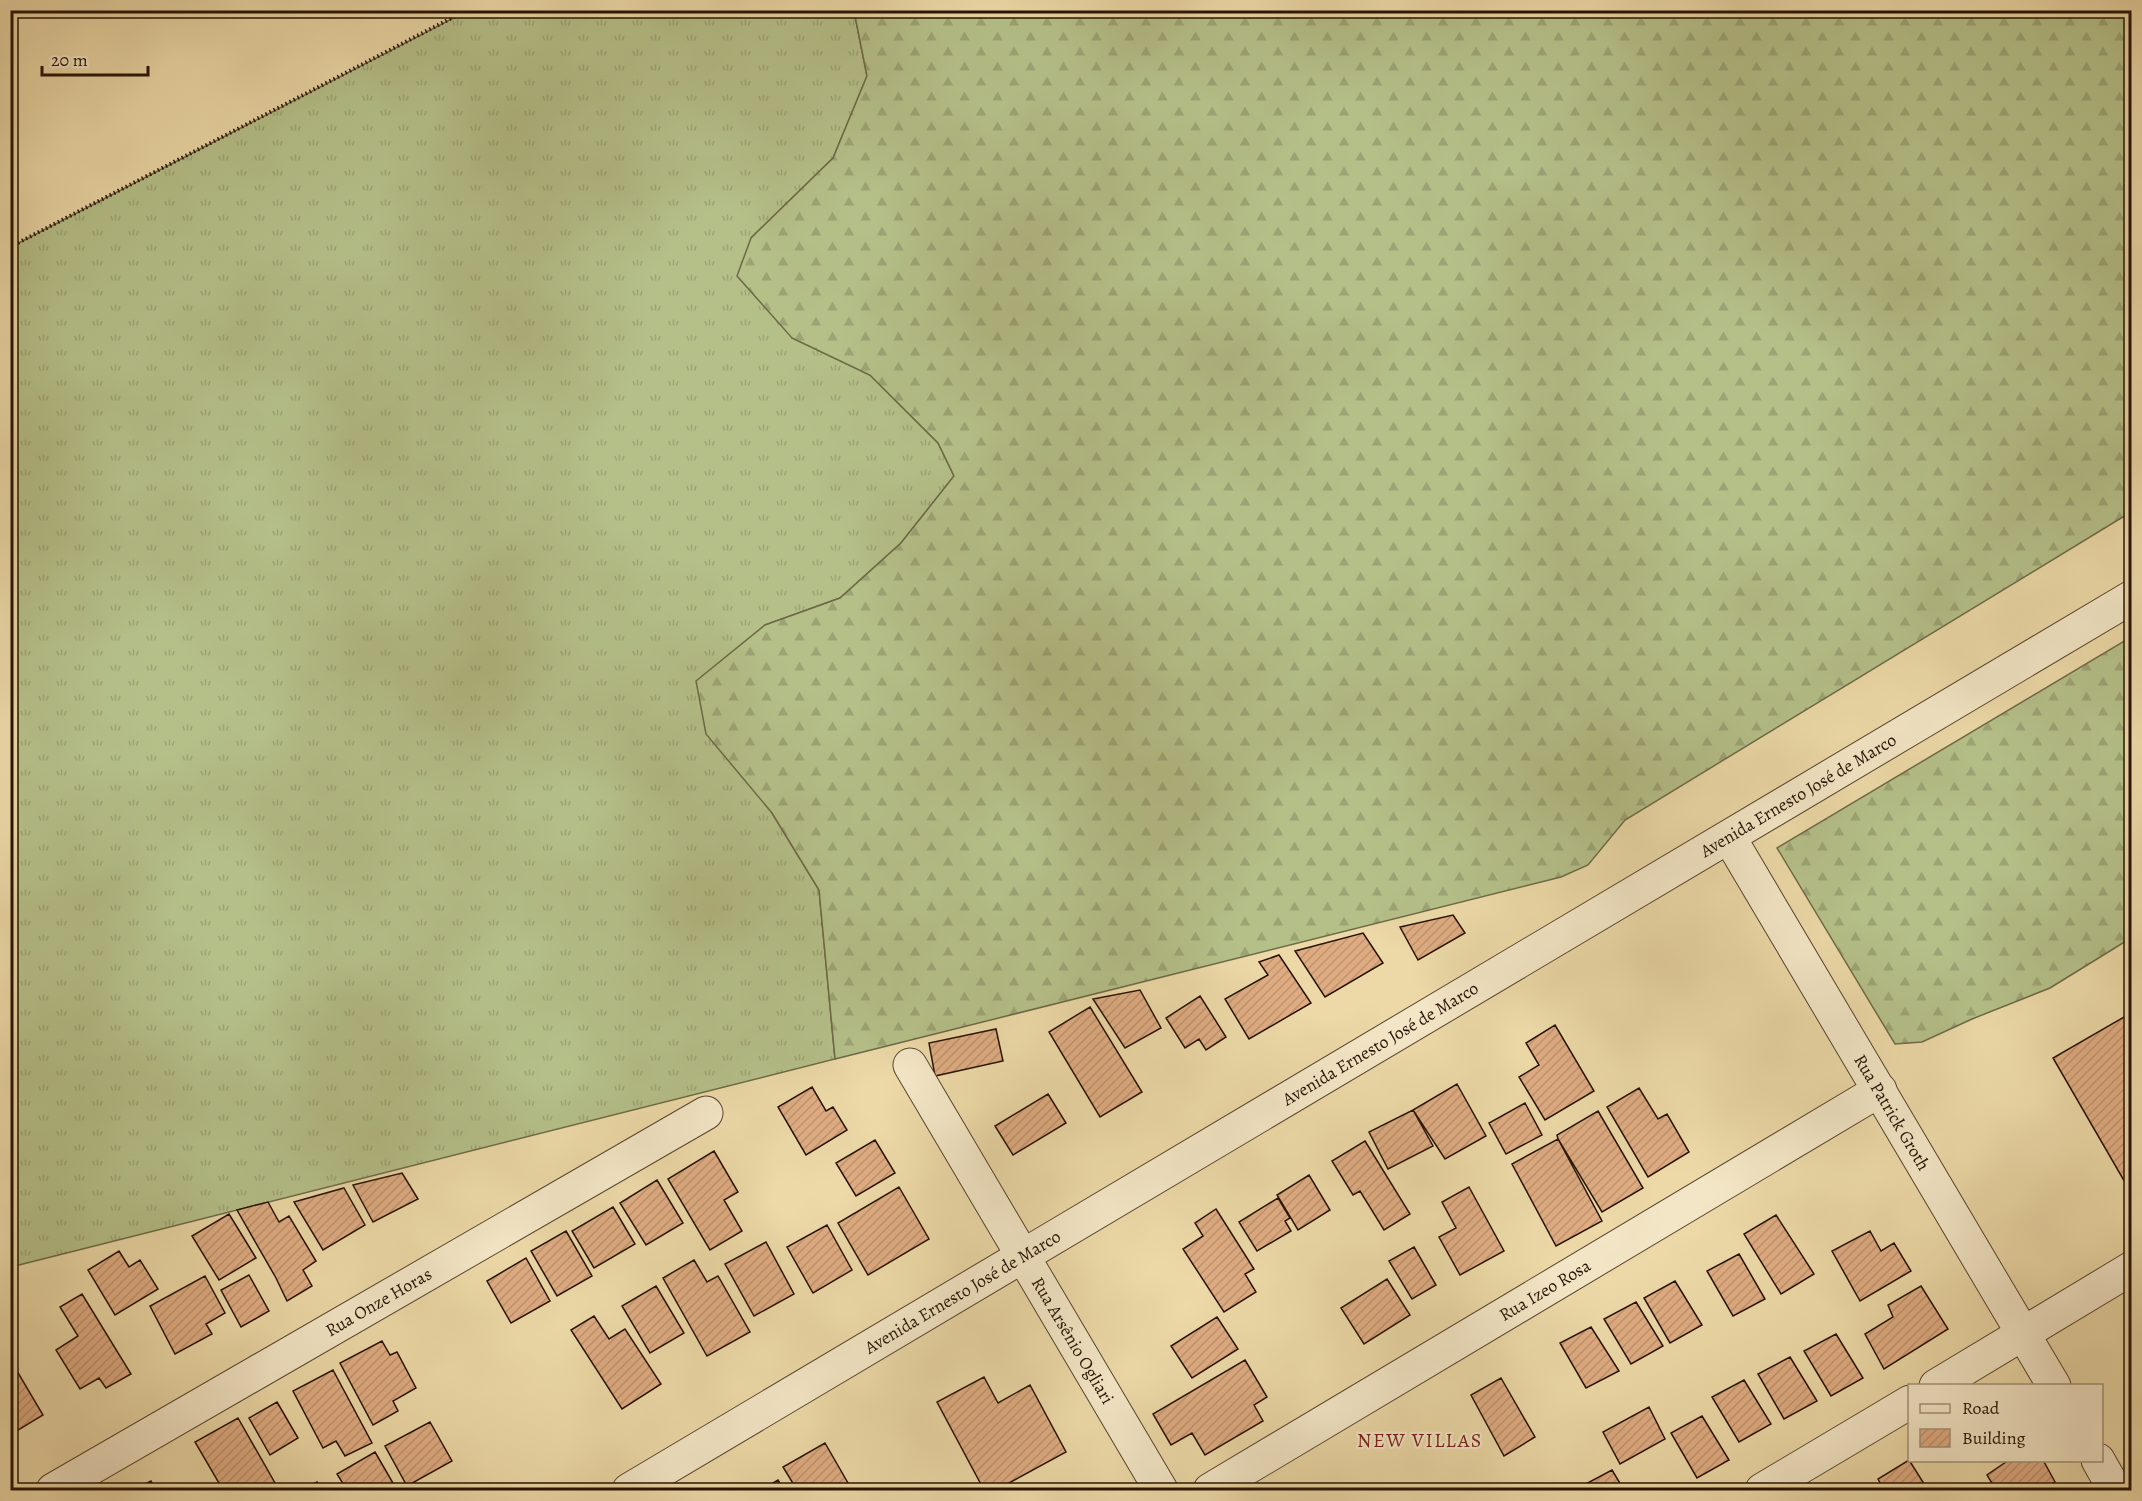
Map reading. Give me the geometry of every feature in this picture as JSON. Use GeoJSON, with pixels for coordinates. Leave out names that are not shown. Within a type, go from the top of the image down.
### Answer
{"type":"FeatureCollection","features":[{"type":"Feature","properties":{"kind":"street","name":"Avenida Ernesto José de Marco"},"geometry":{"type":"LineString","coordinates":[[629,1491],[2132,597]]}},
{"type":"Feature","properties":{"kind":"street","name":"Rua Patrick Groth"},"geometry":{"type":"LineString","coordinates":[[1729,837],[2053,1384]]}},
{"type":"Feature","properties":{"kind":"street","name":"Rua Arsênio Ogliari"},"geometry":{"type":"LineString","coordinates":[[910,1065],[1161,1491]]}},
{"type":"Feature","properties":{"kind":"street","name":"Rua Izeo Rosa"},"geometry":{"type":"LineString","coordinates":[[1210,1491],[1880,1090]]}},
{"type":"Feature","properties":{"kind":"street","name":"Rua Onze Horas"},"geometry":{"type":"LineString","coordinates":[[53,1491],[706,1113]]}},
{"type":"Feature","properties":{"kind":"street"},"geometry":{"type":"LineString","coordinates":[[1939,1384],[2132,1268]]}},
{"type":"Feature","properties":{"kind":"street"},"geometry":{"type":"LineString","coordinates":[[1762,1491],[1908,1403]]}},
{"type":"Feature","properties":{"kind":"street"},"geometry":{"type":"LineString","coordinates":[[2099,1462],[2115,1491]]}},
{"type":"Feature","properties":{"kind":"path"},"geometry":{"type":"LineString","coordinates":[[10,247],[467,10]]}},
{"type":"Feature","properties":{"kind":"green space"},"geometry":{"type":"Polygon","coordinates":[[[467,11],[854,11],[867,76],[833,158],[751,238],[792,338],[870,375],[938,443],[954,476],[901,543],[840,598],[765,625],[772,813],[819,890],[835,1059],[11,1267],[11,247],[467,11]]]}},
{"type":"Feature","properties":{"kind":"green space"},"geometry":{"type":"Polygon","coordinates":[[[854,11],[2131,11],[2131,512],[1625,820],[1588,865],[1561,877],[835,1059],[819,890],[772,813],[706,734],[696,681],[765,625],[840,598],[901,543],[954,476],[938,443],[870,375],[792,338],[737,276],[751,238],[833,158],[867,76],[854,11]]]}},
{"type":"Feature","properties":{"kind":"green space"},"geometry":{"type":"Polygon","coordinates":[[[2131,637],[2131,938],[2050,988],[1922,1042],[1895,1044],[1777,848],[2131,637]]]}},
{"type":"Feature","properties":{"kind":"building"},"geometry":{"type":"Polygon","coordinates":[[[1453,915],[1465,933],[1418,960],[1400,927],[1453,915]]]}},
{"type":"Feature","properties":{"kind":"building"},"geometry":{"type":"Polygon","coordinates":[[[1363,933],[1383,963],[1325,997],[1295,951],[1363,933]]]}},
{"type":"Feature","properties":{"kind":"building"},"geometry":{"type":"Polygon","coordinates":[[[1279,955],[1311,1003],[1249,1039],[1225,999],[1268,975],[1259,962],[1279,955]]]}},
{"type":"Feature","properties":{"kind":"building"},"geometry":{"type":"Polygon","coordinates":[[[1140,990],[1161,1028],[1125,1048],[1093,999],[1140,990]]]}},
{"type":"Feature","properties":{"kind":"building"},"geometry":{"type":"Polygon","coordinates":[[[1200,996],[1226,1037],[1206,1050],[1199,1039],[1185,1048],[1166,1018],[1200,996]]]}},
{"type":"Feature","properties":{"kind":"building"},"geometry":{"type":"Polygon","coordinates":[[[1090,1007],[1142,1092],[1100,1117],[1049,1032],[1090,1007]]]}},
{"type":"Feature","properties":{"kind":"building"},"geometry":{"type":"Polygon","coordinates":[[[2131,1013],[2132,1190],[2130,1191],[2053,1058],[2131,1013]]]}},
{"type":"Feature","properties":{"kind":"building"},"geometry":{"type":"Polygon","coordinates":[[[1555,1025],[1594,1091],[1545,1120],[1519,1077],[1539,1065],[1526,1043],[1555,1025]]]}},
{"type":"Feature","properties":{"kind":"building"},"geometry":{"type":"Polygon","coordinates":[[[996,1029],[1003,1061],[935,1076],[929,1043],[996,1029]]]}},
{"type":"Feature","properties":{"kind":"building"},"geometry":{"type":"Polygon","coordinates":[[[1457,1084],[1486,1136],[1445,1159],[1413,1110],[1457,1084]]]}},
{"type":"Feature","properties":{"kind":"building"},"geometry":{"type":"Polygon","coordinates":[[[812,1087],[826,1111],[833,1107],[847,1130],[806,1155],[778,1107],[812,1087]]]}},
{"type":"Feature","properties":{"kind":"building"},"geometry":{"type":"Polygon","coordinates":[[[1639,1088],[1658,1119],[1667,1114],[1689,1152],[1648,1177],[1607,1107],[1639,1088]]]}},
{"type":"Feature","properties":{"kind":"building"},"geometry":{"type":"Polygon","coordinates":[[[1048,1094],[1066,1123],[1013,1155],[995,1126],[1048,1094]]]}},
{"type":"Feature","properties":{"kind":"building"},"geometry":{"type":"Polygon","coordinates":[[[1525,1103],[1542,1135],[1506,1154],[1489,1123],[1525,1103]]]}},
{"type":"Feature","properties":{"kind":"building"},"geometry":{"type":"Polygon","coordinates":[[[1413,1110],[1433,1146],[1388,1169],[1369,1132],[1413,1110]]]}},
{"type":"Feature","properties":{"kind":"building"},"geometry":{"type":"Polygon","coordinates":[[[1598,1111],[1643,1188],[1602,1212],[1557,1135],[1598,1111]]]}},
{"type":"Feature","properties":{"kind":"building"},"geometry":{"type":"Polygon","coordinates":[[[1558,1139],[1602,1221],[1556,1246],[1512,1164],[1558,1139]]]}},
{"type":"Feature","properties":{"kind":"building"},"geometry":{"type":"Polygon","coordinates":[[[875,1140],[895,1173],[856,1196],[836,1163],[875,1140]]]}},
{"type":"Feature","properties":{"kind":"building"},"geometry":{"type":"Polygon","coordinates":[[[1365,1141],[1410,1214],[1384,1230],[1360,1191],[1353,1195],[1332,1161],[1365,1141]]]}},
{"type":"Feature","properties":{"kind":"building"},"geometry":{"type":"Polygon","coordinates":[[[714,1151],[738,1192],[724,1200],[742,1231],[710,1250],[668,1179],[714,1151]]]}},
{"type":"Feature","properties":{"kind":"building"},"geometry":{"type":"Polygon","coordinates":[[[402,1173],[418,1199],[373,1222],[353,1185],[402,1173]]]}},
{"type":"Feature","properties":{"kind":"building"},"geometry":{"type":"Polygon","coordinates":[[[1309,1175],[1330,1210],[1298,1230],[1277,1195],[1309,1175]]]}},
{"type":"Feature","properties":{"kind":"building"},"geometry":{"type":"Polygon","coordinates":[[[657,1180],[683,1223],[646,1245],[620,1203],[657,1180]]]}},
{"type":"Feature","properties":{"kind":"building"},"geometry":{"type":"Polygon","coordinates":[[[899,1187],[929,1239],[868,1275],[838,1223],[899,1187]]]}},
{"type":"Feature","properties":{"kind":"building"},"geometry":{"type":"Polygon","coordinates":[[[1469,1187],[1504,1251],[1460,1275],[1439,1237],[1456,1228],[1442,1202],[1469,1187]]]}},
{"type":"Feature","properties":{"kind":"building"},"geometry":{"type":"Polygon","coordinates":[[[344,1188],[365,1225],[323,1250],[294,1202],[344,1188]]]}},
{"type":"Feature","properties":{"kind":"building"},"geometry":{"type":"Polygon","coordinates":[[[1278,1198],[1290,1218],[1285,1221],[1291,1231],[1257,1251],[1239,1222],[1278,1198]]]}},
{"type":"Feature","properties":{"kind":"building"},"geometry":{"type":"Polygon","coordinates":[[[268,1202],[279,1222],[289,1216],[316,1261],[303,1270],[312,1286],[287,1301],[237,1210],[268,1202]]]}},
{"type":"Feature","properties":{"kind":"building"},"geometry":{"type":"Polygon","coordinates":[[[613,1207],[635,1244],[594,1268],[572,1231],[613,1207]]]}},
{"type":"Feature","properties":{"kind":"building"},"geometry":{"type":"Polygon","coordinates":[[[1216,1209],[1254,1269],[1245,1274],[1256,1292],[1224,1312],[1183,1249],[1203,1236],[1195,1223],[1216,1209]]]}},
{"type":"Feature","properties":{"kind":"building"},"geometry":{"type":"Polygon","coordinates":[[[229,1214],[256,1258],[219,1280],[192,1236],[229,1214]]]}},
{"type":"Feature","properties":{"kind":"building"},"geometry":{"type":"Polygon","coordinates":[[[1776,1215],[1814,1274],[1781,1294],[1744,1234],[1776,1215]]]}},
{"type":"Feature","properties":{"kind":"building"},"geometry":{"type":"Polygon","coordinates":[[[827,1225],[852,1270],[813,1293],[787,1247],[827,1225]]]}},
{"type":"Feature","properties":{"kind":"building"},"geometry":{"type":"Polygon","coordinates":[[[566,1231],[592,1276],[557,1296],[531,1251],[566,1231]]]}},
{"type":"Feature","properties":{"kind":"building"},"geometry":{"type":"Polygon","coordinates":[[[1870,1231],[1881,1251],[1894,1243],[1911,1271],[1860,1301],[1832,1251],[1870,1231]]]}},
{"type":"Feature","properties":{"kind":"building"},"geometry":{"type":"Polygon","coordinates":[[[766,1242],[794,1294],[754,1316],[725,1264],[766,1242]]]}},
{"type":"Feature","properties":{"kind":"building"},"geometry":{"type":"Polygon","coordinates":[[[1414,1247],[1436,1285],[1412,1299],[1389,1261],[1414,1247]]]}},
{"type":"Feature","properties":{"kind":"building"},"geometry":{"type":"Polygon","coordinates":[[[119,1251],[129,1267],[140,1260],[158,1289],[115,1315],[88,1270],[119,1251]]]}},
{"type":"Feature","properties":{"kind":"building"},"geometry":{"type":"Polygon","coordinates":[[[1739,1254],[1765,1299],[1733,1316],[1707,1271],[1739,1254]]]}},
{"type":"Feature","properties":{"kind":"building"},"geometry":{"type":"Polygon","coordinates":[[[526,1258],[550,1301],[511,1323],[487,1281],[526,1258]]]}},
{"type":"Feature","properties":{"kind":"building"},"geometry":{"type":"Polygon","coordinates":[[[694,1260],[707,1282],[718,1276],[750,1332],[707,1356],[663,1278],[694,1260]]]}},
{"type":"Feature","properties":{"kind":"building"},"geometry":{"type":"Polygon","coordinates":[[[249,1275],[269,1311],[241,1327],[221,1290],[249,1275]]]}},
{"type":"Feature","properties":{"kind":"building"},"geometry":{"type":"Polygon","coordinates":[[[205,1276],[225,1313],[206,1324],[212,1334],[175,1354],[150,1306],[205,1276]]]}},
{"type":"Feature","properties":{"kind":"building"},"geometry":{"type":"Polygon","coordinates":[[[1387,1279],[1410,1315],[1364,1344],[1341,1308],[1387,1279]]]}},
{"type":"Feature","properties":{"kind":"building"},"geometry":{"type":"Polygon","coordinates":[[[1675,1281],[1702,1325],[1670,1343],[1644,1298],[1675,1281]]]}},
{"type":"Feature","properties":{"kind":"building"},"geometry":{"type":"Polygon","coordinates":[[[656,1286],[684,1333],[650,1353],[622,1306],[656,1286]]]}},
{"type":"Feature","properties":{"kind":"building"},"geometry":{"type":"Polygon","coordinates":[[[1921,1286],[1948,1329],[1884,1369],[1865,1334],[1893,1317],[1888,1305],[1921,1286]]]}},
{"type":"Feature","properties":{"kind":"building"},"geometry":{"type":"Polygon","coordinates":[[[82,1294],[131,1374],[106,1388],[99,1378],[80,1389],[56,1350],[78,1336],[60,1307],[82,1294]]]}},
{"type":"Feature","properties":{"kind":"building"},"geometry":{"type":"Polygon","coordinates":[[[1636,1302],[1663,1346],[1631,1364],[1604,1319],[1636,1302]]]}},
{"type":"Feature","properties":{"kind":"building"},"geometry":{"type":"Polygon","coordinates":[[[594,1316],[609,1339],[625,1329],[661,1384],[622,1409],[571,1330],[594,1316]]]}},
{"type":"Feature","properties":{"kind":"building"},"geometry":{"type":"Polygon","coordinates":[[[1217,1317],[1238,1349],[1192,1378],[1171,1346],[1217,1317]]]}},
{"type":"Feature","properties":{"kind":"building"},"geometry":{"type":"Polygon","coordinates":[[[1591,1327],[1619,1371],[1586,1388],[1560,1343],[1591,1327]]]}},
{"type":"Feature","properties":{"kind":"building"},"geometry":{"type":"Polygon","coordinates":[[[1836,1334],[1863,1378],[1831,1396],[1804,1351],[1836,1334]]]}},
{"type":"Feature","properties":{"kind":"building"},"geometry":{"type":"Polygon","coordinates":[[[382,1341],[390,1355],[397,1352],[416,1388],[393,1401],[398,1411],[373,1425],[340,1363],[382,1341]]]}},
{"type":"Feature","properties":{"kind":"building"},"geometry":{"type":"Polygon","coordinates":[[[1790,1357],[1817,1401],[1784,1419],[1758,1374],[1790,1357]]]}},
{"type":"Feature","properties":{"kind":"building"},"geometry":{"type":"Polygon","coordinates":[[[1245,1360],[1267,1397],[1254,1405],[1263,1421],[1205,1455],[1192,1433],[1171,1445],[1153,1414],[1245,1360]]]}},
{"type":"Feature","properties":{"kind":"building"},"geometry":{"type":"Polygon","coordinates":[[[333,1370],[372,1443],[345,1456],[336,1441],[323,1448],[293,1391],[333,1370]]]}},
{"type":"Feature","properties":{"kind":"building"},"geometry":{"type":"Polygon","coordinates":[[[17,1371],[43,1415],[10,1435],[10,1375],[17,1371]]]}},
{"type":"Feature","properties":{"kind":"building"},"geometry":{"type":"Polygon","coordinates":[[[984,1377],[998,1403],[1030,1385],[1066,1452],[996,1490],[984,1490],[937,1402],[984,1377]]]}},
{"type":"Feature","properties":{"kind":"building"},"geometry":{"type":"Polygon","coordinates":[[[1501,1378],[1535,1437],[1504,1456],[1471,1395],[1501,1378]]]}},
{"type":"Feature","properties":{"kind":"building"},"geometry":{"type":"Polygon","coordinates":[[[1744,1380],[1771,1424],[1739,1442],[1712,1397],[1744,1380]]]}},
{"type":"Feature","properties":{"kind":"building"},"geometry":{"type":"Polygon","coordinates":[[[277,1402],[298,1438],[270,1455],[249,1418],[277,1402]]]}},
{"type":"Feature","properties":{"kind":"building"},"geometry":{"type":"Polygon","coordinates":[[[1649,1407],[1665,1439],[1620,1464],[1603,1432],[1649,1407]]]}},
{"type":"Feature","properties":{"kind":"building"},"geometry":{"type":"Polygon","coordinates":[[[1702,1416],[1729,1460],[1697,1478],[1671,1433],[1702,1416]]]}},
{"type":"Feature","properties":{"kind":"building"},"geometry":{"type":"Polygon","coordinates":[[[238,1418],[279,1490],[223,1490],[195,1442],[238,1418]]]}},
{"type":"Feature","properties":{"kind":"building"},"geometry":{"type":"Polygon","coordinates":[[[430,1422],[452,1461],[407,1486],[385,1446],[430,1422]]]}},
{"type":"Feature","properties":{"kind":"building"},"geometry":{"type":"Polygon","coordinates":[[[825,1443],[852,1490],[797,1490],[783,1467],[825,1443]]]}},
{"type":"Feature","properties":{"kind":"building"},"geometry":{"type":"Polygon","coordinates":[[[375,1452],[397,1490],[347,1490],[337,1474],[375,1452]]]}},
{"type":"Feature","properties":{"kind":"building"},"geometry":{"type":"Polygon","coordinates":[[[1908,1461],[1928,1490],[1884,1490],[1878,1479],[1908,1461]]]}},
{"type":"Feature","properties":{"kind":"building"},"geometry":{"type":"Polygon","coordinates":[[[2006,1462],[2044,1462],[2055,1482],[2041,1490],[1996,1490],[1987,1475],[2006,1462]]]}},
{"type":"Feature","properties":{"kind":"building"},"geometry":{"type":"Polygon","coordinates":[[[1612,1470],[1624,1490],[1582,1490],[1580,1487],[1612,1470]]]}},
{"type":"Feature","properties":{"kind":"building"},"geometry":{"type":"Polygon","coordinates":[[[778,1480],[784,1490],[761,1490],[778,1480]]]}},
{"type":"Feature","properties":{"kind":"building"},"geometry":{"type":"Polygon","coordinates":[[[151,1481],[156,1490],[133,1490],[151,1481]]]}},
{"type":"Feature","properties":{"kind":"building"},"geometry":{"type":"Polygon","coordinates":[[[317,1482],[322,1490],[302,1490],[317,1482]]]}},
{"type":"Feature","properties":{"kind":"district","name":"NEW VILLAS"},"geometry":{"type":"Point","coordinates":[1420,1440]}}]}
